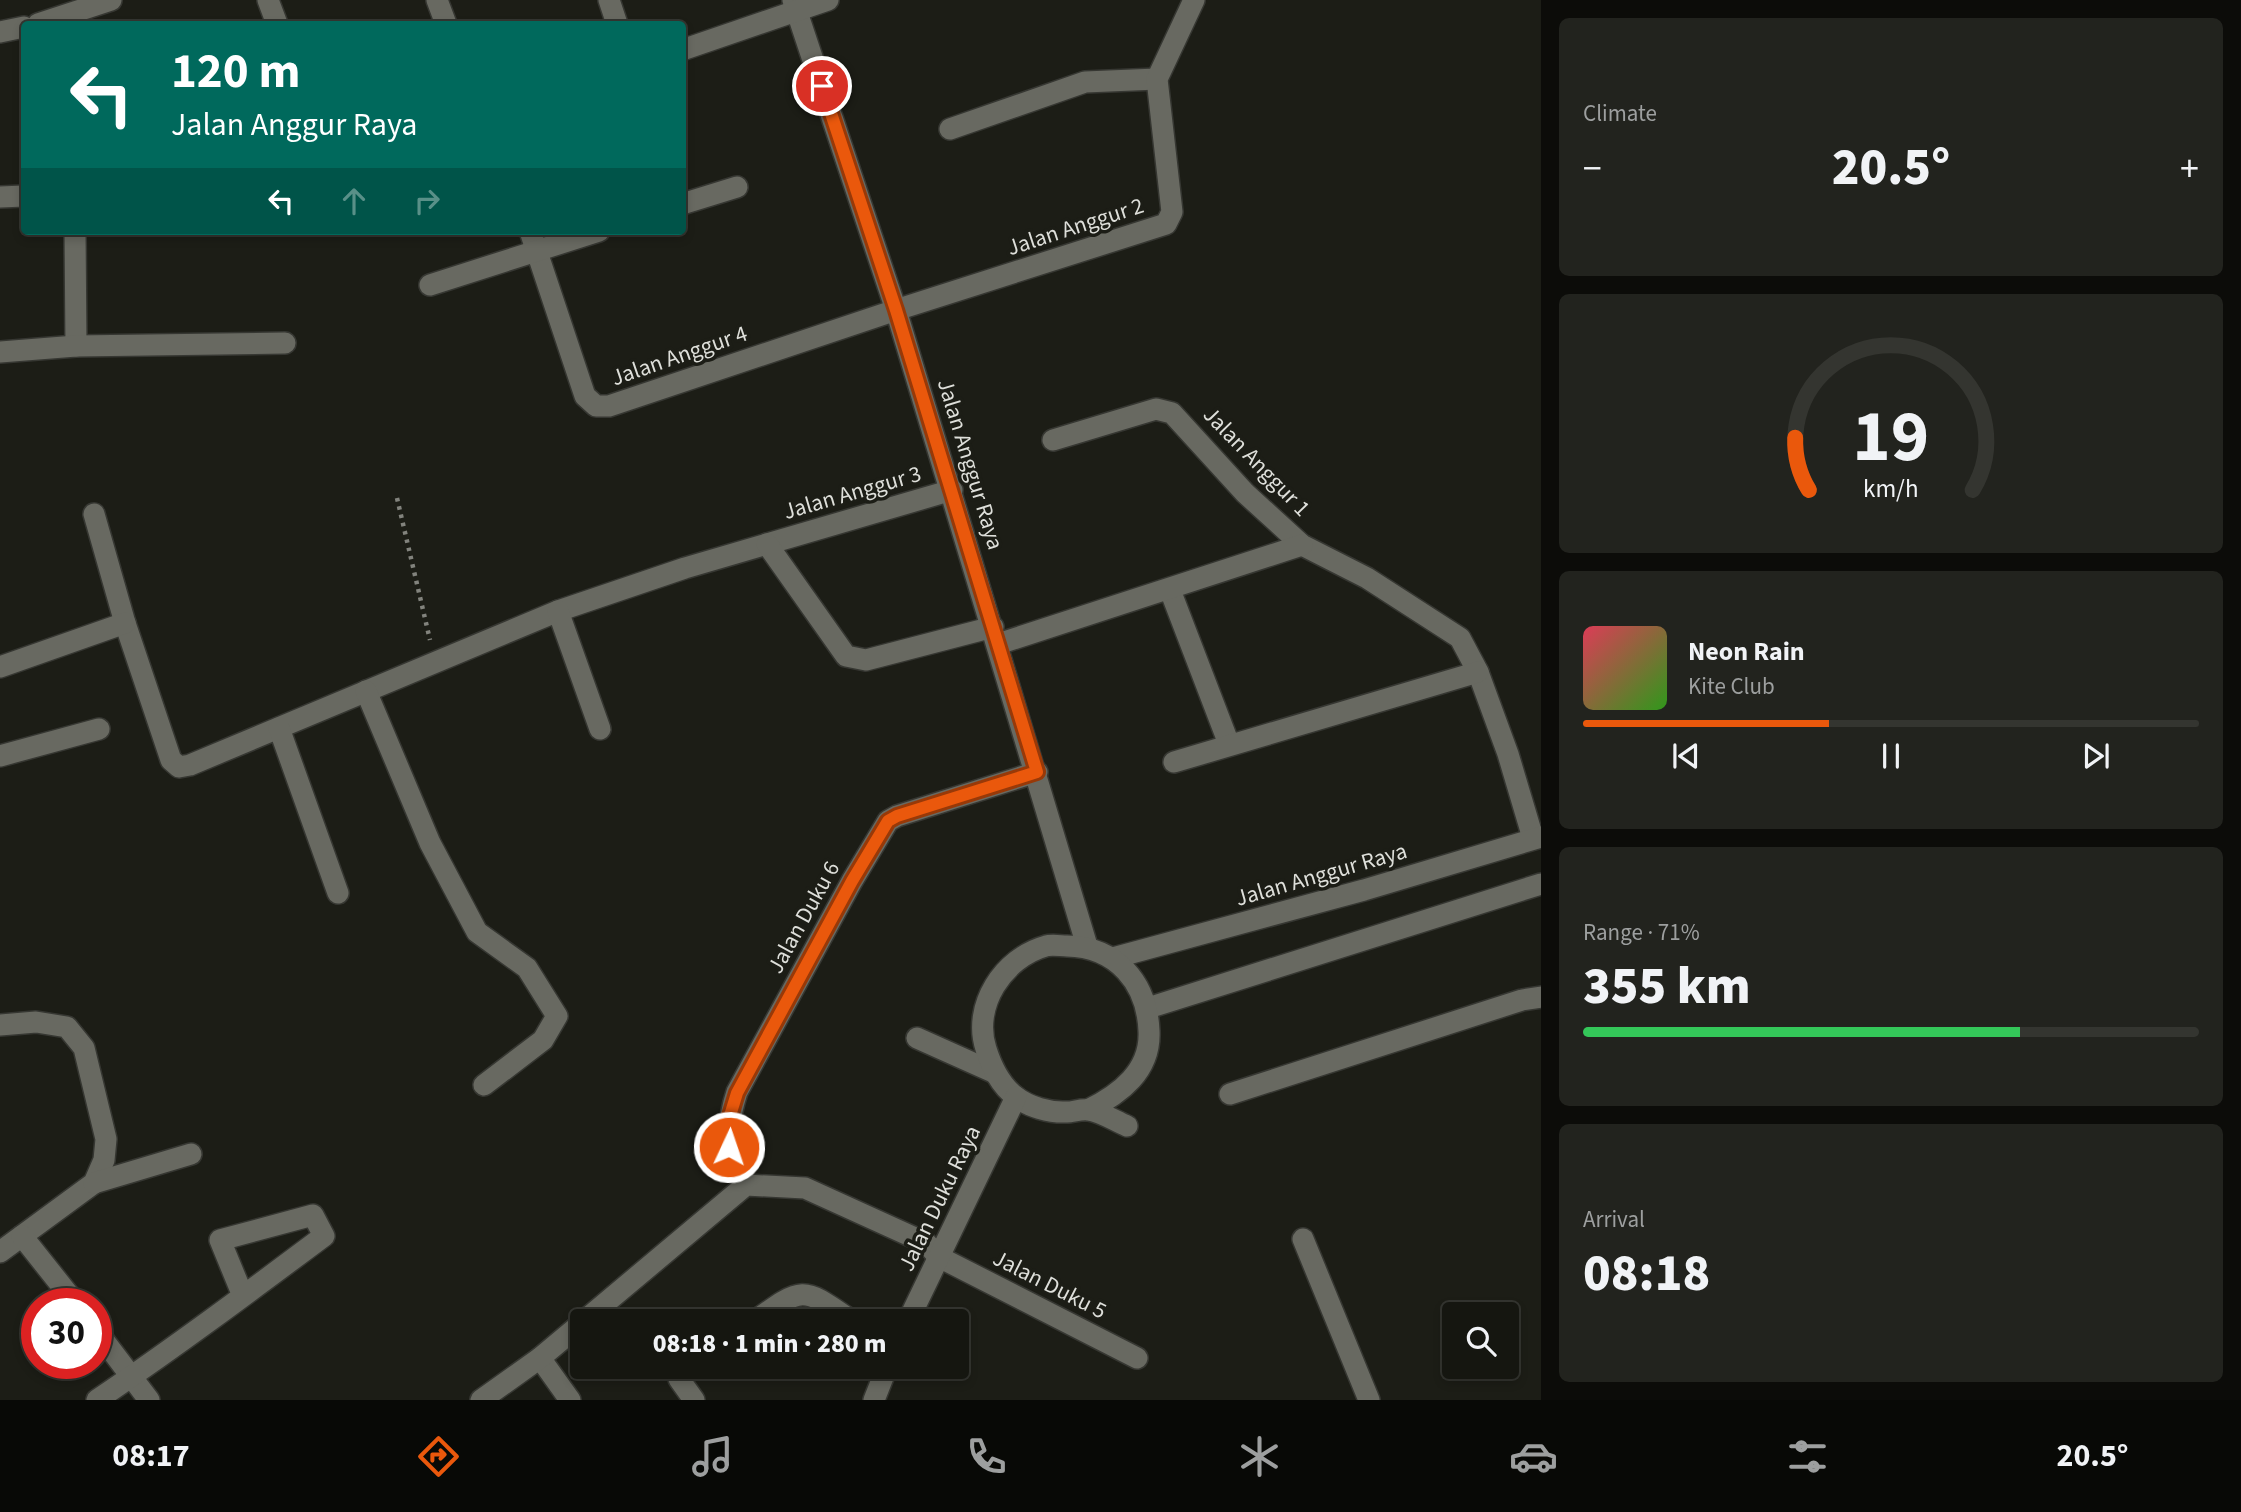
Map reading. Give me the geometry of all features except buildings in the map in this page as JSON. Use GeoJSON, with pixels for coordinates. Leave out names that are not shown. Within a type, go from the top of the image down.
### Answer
{"type":"FeatureCollection","features":[{"type":"Feature","properties":{"kind":"street"},"geometry":{"type":"LineString","coordinates":[[47,21],[111,0]]}},
{"type":"Feature","properties":{"kind":"street"},"geometry":{"type":"LineString","coordinates":[[268,0],[276,21]]}},
{"type":"Feature","properties":{"kind":"street"},"geometry":{"type":"LineString","coordinates":[[437,0],[445,21]]}},
{"type":"Feature","properties":{"kind":"street"},"geometry":{"type":"LineString","coordinates":[[609,0],[616,21]]}},
{"type":"Feature","properties":{"kind":"street"},"geometry":{"type":"LineString","coordinates":[[686,48],[795,6],[828,0]]}},
{"type":"Feature","properties":{"kind":"street"},"geometry":{"type":"LineString","coordinates":[[950,129],[1085,82],[1157,79],[1194,0]]}},
{"type":"Feature","properties":{"kind":"street","name":"Jalan Anggur Raya"},"geometry":{"type":"LineString","coordinates":[[795,6],[896,310],[952,490],[1087,946]]}},
{"type":"Feature","properties":{"kind":"street"},"geometry":{"type":"LineString","coordinates":[[0,32],[21,28]]}},
{"type":"Feature","properties":{"kind":"street","name":"Jalan Anggur 2"},"geometry":{"type":"LineString","coordinates":[[896,310],[1166,224],[1171,220],[1157,79]]}},
{"type":"Feature","properties":{"kind":"street"},"geometry":{"type":"LineString","coordinates":[[686,203],[737,187]]}},
{"type":"Feature","properties":{"kind":"street"},"geometry":{"type":"LineString","coordinates":[[0,197],[21,196]]}},
{"type":"Feature","properties":{"kind":"street"},"geometry":{"type":"LineString","coordinates":[[75,235],[76,346]]}},
{"type":"Feature","properties":{"kind":"street","name":"Jalan Anggur 4"},"geometry":{"type":"LineString","coordinates":[[531,235],[585,396],[596,406],[609,406],[896,310]]}},
{"type":"Feature","properties":{"kind":"street"},"geometry":{"type":"LineString","coordinates":[[430,285],[587,235]]}},
{"type":"Feature","properties":{"kind":"street"},"geometry":{"type":"LineString","coordinates":[[0,352],[76,346],[285,343]]}},
{"type":"Feature","properties":{"kind":"street","name":"Jalan Anggur 1"},"geometry":{"type":"LineString","coordinates":[[1054,440],[1156,409],[1172,413],[1191,430],[1245,493],[1303,545],[1367,578],[1460,638],[1478,672],[1537,838]]}},
{"type":"Feature","properties":{"kind":"street","name":"Jalan Anggur 3"},"geometry":{"type":"LineString","coordinates":[[125,623],[171,760],[178,767],[190,765],[558,611],[685,568],[952,490]]}},
{"type":"Feature","properties":{"kind":"street"},"geometry":{"type":"LineString","coordinates":[[0,667],[125,623],[94,514]]}},
{"type":"Feature","properties":{"kind":"street","name":"Jalan Anggur 3"},"geometry":{"type":"LineString","coordinates":[[767,544],[846,656],[866,660],[996,636]]}},
{"type":"Feature","properties":{"kind":"street","name":"Jalan Anggur 1"},"geometry":{"type":"LineString","coordinates":[[996,636],[1170,590],[1303,545]]}},
{"type":"Feature","properties":{"kind":"street"},"geometry":{"type":"LineString","coordinates":[[1170,590],[1229,744]]}},
{"type":"Feature","properties":{"kind":"street"},"geometry":{"type":"LineString","coordinates":[[558,611],[600,729]]}},
{"type":"Feature","properties":{"kind":"street"},"geometry":{"type":"LineString","coordinates":[[1174,762],[1478,672]]}},
{"type":"Feature","properties":{"kind":"street"},"geometry":{"type":"LineString","coordinates":[[366,691],[430,844],[477,933],[527,968],[557,1016],[543,1040],[484,1086]]}},
{"type":"Feature","properties":{"kind":"street"},"geometry":{"type":"LineString","coordinates":[[279,728],[338,893]]}},
{"type":"Feature","properties":{"kind":"street"},"geometry":{"type":"LineString","coordinates":[[0,757],[99,729]]}},
{"type":"Feature","properties":{"kind":"street","name":"Jalan Duku 6"},"geometry":{"type":"LineString","coordinates":[[746,1185],[729,1147],[729,1119],[737,1093],[852,881],[888,821],[1037,772]]}},
{"type":"Feature","properties":{"kind":"street","name":"Jalan Anggur Raya"},"geometry":{"type":"LineString","coordinates":[[1114,958],[1364,890],[1537,838]]}},
{"type":"Feature","properties":{"kind":"street"},"geometry":{"type":"LineString","coordinates":[[1148,1008],[1541,884]]}},
{"type":"Feature","properties":{"kind":"street"},"geometry":{"type":"LineString","coordinates":[[917,1038],[993,1072],[1016,1097],[1039,1109],[1064,1112],[1088,1110],[1117,1095],[1139,1071],[1150,1040],[1148,1008],[1135,980],[1114,958],[1087,946],[1047,946],[1012,963],[988,996],[981,1035],[993,1072]]}},
{"type":"Feature","properties":{"kind":"street"},"geometry":{"type":"LineString","coordinates":[[1230,1094],[1522,1000],[1541,997]]}},
{"type":"Feature","properties":{"kind":"street"},"geometry":{"type":"LineString","coordinates":[[0,1025],[36,1022],[67,1027],[84,1048],[106,1139],[104,1160],[94,1183]]}},
{"type":"Feature","properties":{"kind":"street","name":"Jalan Duku Raya"},"geometry":{"type":"LineString","coordinates":[[912,1309],[933,1250],[1016,1097]]}},
{"type":"Feature","properties":{"kind":"street"},"geometry":{"type":"LineString","coordinates":[[1088,1110],[1127,1126]]}},
{"type":"Feature","properties":{"kind":"street"},"geometry":{"type":"LineString","coordinates":[[0,1252],[94,1183],[191,1154]]}},
{"type":"Feature","properties":{"kind":"street"},"geometry":{"type":"LineString","coordinates":[[598,1309],[746,1185],[805,1188],[933,1250]]}},
{"type":"Feature","properties":{"kind":"street"},"geometry":{"type":"LineString","coordinates":[[97,1400],[133,1376],[243,1296],[324,1237],[313,1215],[220,1240],[243,1296]]}},
{"type":"Feature","properties":{"kind":"street"},"geometry":{"type":"LineString","coordinates":[[22,1236],[63,1288]]}},
{"type":"Feature","properties":{"kind":"street"},"geometry":{"type":"LineString","coordinates":[[1303,1239],[1369,1400]]}},
{"type":"Feature","properties":{"kind":"street","name":"Jalan Duku 5"},"geometry":{"type":"LineString","coordinates":[[933,1250],[1137,1358]]}},
{"type":"Feature","properties":{"kind":"street"},"geometry":{"type":"LineString","coordinates":[[772,1309],[801,1293],[814,1295],[834,1309]]}},
{"type":"Feature","properties":{"kind":"street"},"geometry":{"type":"LineString","coordinates":[[481,1400],[570,1333]]}},
{"type":"Feature","properties":{"kind":"street"},"geometry":{"type":"LineString","coordinates":[[112,1350],[149,1400]]}},
{"type":"Feature","properties":{"kind":"street"},"geometry":{"type":"LineString","coordinates":[[540,1358],[569,1400]]}},
{"type":"Feature","properties":{"kind":"street"},"geometry":{"type":"LineString","coordinates":[[680,1379],[694,1400]]}},
{"type":"Feature","properties":{"kind":"street"},"geometry":{"type":"LineString","coordinates":[[874,1400],[882,1379]]}},
{"type":"Feature","properties":{"kind":"path"},"geometry":{"type":"LineString","coordinates":[[397,498],[435,662]]}},
{"type":"Feature","properties":{"kind":"route"},"geometry":{"type":"LineString","coordinates":[[729,1147],[729,1119],[737,1093],[852,881],[888,821],[1037,772],[896,310],[822,86]]}}]}
